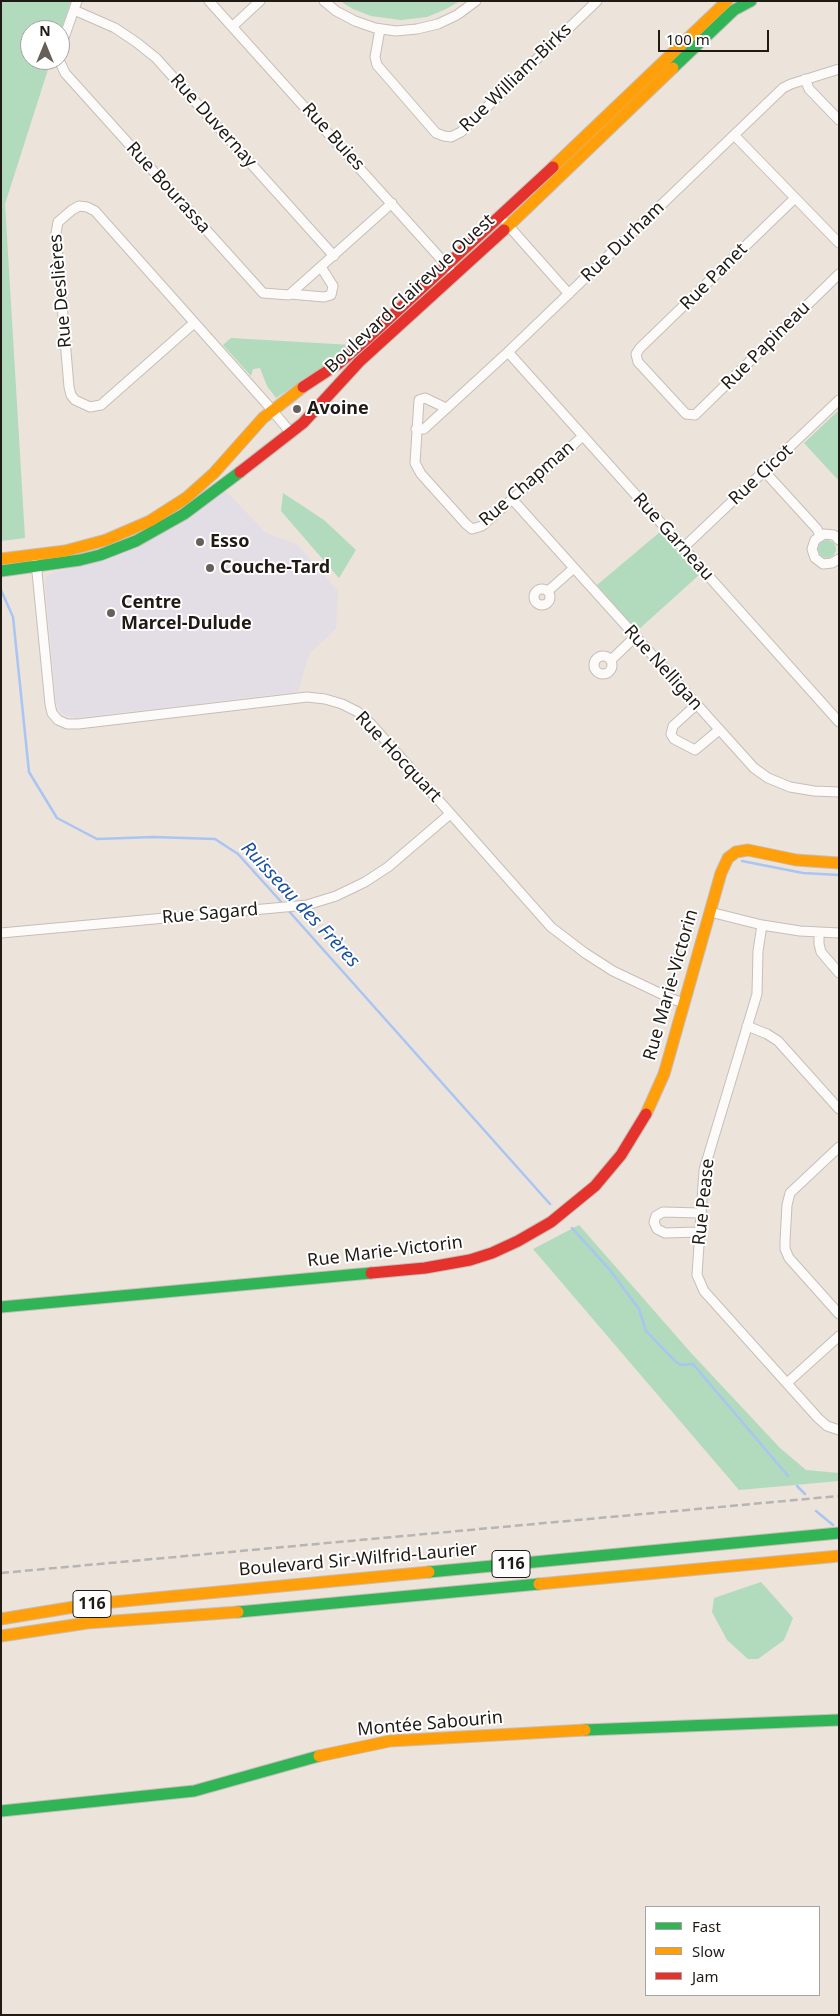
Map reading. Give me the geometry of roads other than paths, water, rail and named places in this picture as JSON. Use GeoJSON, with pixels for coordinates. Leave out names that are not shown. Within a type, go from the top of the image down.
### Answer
{"type":"FeatureCollection","features":[{"type":"Feature","properties":{"kind":"main road","name":"Boulevard Clairevue Ouest"},"geometry":{"type":"LineString","coordinates":[[504,222],[727,1]]}},
{"type":"Feature","properties":{"kind":"main road","name":"Boulevard Clairevue Ouest"},"geometry":{"type":"LineString","coordinates":[[1,559],[65,551],[106,540],[139,527],[162,515],[186,498],[208,480],[248,434],[272,410],[294,392],[346,357],[451,270],[722,21],[746,2]]}},
{"type":"Feature","properties":{"kind":"main road","name":"Boulevard Clairevue Ouest"},"geometry":{"type":"LineString","coordinates":[[1,572],[68,563],[100,555],[136,541],[165,526],[291,433],[316,411],[351,370],[451,270]]}},
{"type":"Feature","properties":{"kind":"main road"},"geometry":{"type":"LineString","coordinates":[[162,515],[165,526]]}},
{"type":"Feature","properties":{"kind":"main road","name":"Rue Marie-Victorin"},"geometry":{"type":"LineString","coordinates":[[1,1307],[425,1268],[470,1260],[506,1247],[540,1229],[595,1186],[621,1155],[642,1123],[658,1089],[725,863],[736,852],[748,850],[796,860],[839,863]]}},
{"type":"Feature","properties":{"kind":"main road","name":"Boulevard Sir-Wilfrid-Laurier"},"geometry":{"type":"LineString","coordinates":[[1,1619],[92,1604],[839,1533]]}},
{"type":"Feature","properties":{"kind":"main road","name":"116"},"geometry":{"type":"LineString","coordinates":[[1,1636],[87,1623],[839,1556]]}},
{"type":"Feature","properties":{"kind":"main road","name":"Montée Sabourin"},"geometry":{"type":"LineString","coordinates":[[1,1811],[194,1791],[345,1750],[390,1741],[671,1726],[839,1720]]}},
{"type":"Feature","properties":{"kind":"street"},"geometry":{"type":"LineString","coordinates":[[70,21],[77,1]]}},
{"type":"Feature","properties":{"kind":"street","name":"Rue Buies"},"geometry":{"type":"LineString","coordinates":[[209,1],[451,270]]}},
{"type":"Feature","properties":{"kind":"street"},"geometry":{"type":"LineString","coordinates":[[233,26],[260,1]]}},
{"type":"Feature","properties":{"kind":"street"},"geometry":{"type":"LineString","coordinates":[[324,1],[348,18],[380,29],[403,31],[431,26],[457,15],[476,1]]}},
{"type":"Feature","properties":{"kind":"street","name":"Rue William-Birks"},"geometry":{"type":"LineString","coordinates":[[380,29],[375,56],[377,65],[436,133],[451,137],[461,132],[596,1]]}},
{"type":"Feature","properties":{"kind":"street","name":"Rue Duvernay"},"geometry":{"type":"LineString","coordinates":[[74,10],[115,28],[156,58],[334,256]]}},
{"type":"Feature","properties":{"kind":"street","name":"Rue Durham"},"geometry":{"type":"LineString","coordinates":[[416,430],[424,429],[508,352],[783,88],[839,69]]}},
{"type":"Feature","properties":{"kind":"street","name":"Rue Bourassa"},"geometry":{"type":"LineString","coordinates":[[64,70],[258,290],[267,294],[324,297],[331,295],[333,286],[321,267]]}},
{"type":"Feature","properties":{"kind":"street"},"geometry":{"type":"LineString","coordinates":[[806,79],[809,89],[839,120]]}},
{"type":"Feature","properties":{"kind":"street"},"geometry":{"type":"LineString","coordinates":[[734,135],[839,243]]}},
{"type":"Feature","properties":{"kind":"street","name":"Rue Panet"},"geometry":{"type":"LineString","coordinates":[[691,415],[686,414],[639,364],[636,356],[640,348],[795,198]]}},
{"type":"Feature","properties":{"kind":"street"},"geometry":{"type":"LineString","coordinates":[[290,294],[392,203]]}},
{"type":"Feature","properties":{"kind":"street","name":"Rue Deslières"},"geometry":{"type":"LineString","coordinates":[[194,323],[101,405],[90,406],[73,399],[69,387],[56,233],[58,222],[79,206],[95,211],[272,410],[291,433]]}},
{"type":"Feature","properties":{"kind":"street"},"geometry":{"type":"LineString","coordinates":[[504,222],[569,294]]}},
{"type":"Feature","properties":{"kind":"street","name":"Rue Papineau"},"geometry":{"type":"LineString","coordinates":[[691,415],[698,413],[839,274]]}},
{"type":"Feature","properties":{"kind":"street","name":"Rue Garneau"},"geometry":{"type":"LineString","coordinates":[[508,352],[839,722]]}},
{"type":"Feature","properties":{"kind":"street","name":"Rue Chapman"},"geometry":{"type":"LineString","coordinates":[[446,408],[425,398],[420,399],[415,460],[417,468],[468,527],[474,529],[480,528],[583,436]]}},
{"type":"Feature","properties":{"kind":"street","name":"Rue Cicot"},"geometry":{"type":"LineString","coordinates":[[683,548],[839,400]]}},
{"type":"Feature","properties":{"kind":"street"},"geometry":{"type":"LineString","coordinates":[[765,472],[817,529],[820,536]]}},
{"type":"Feature","properties":{"kind":"street","name":"Rue Nelligan"},"geometry":{"type":"LineString","coordinates":[[512,500],[749,764],[768,778],[784,785],[807,790],[839,792]]}},
{"type":"Feature","properties":{"kind":"street"},"geometry":{"type":"LineString","coordinates":[[839,540],[829,534],[820,536],[813,544],[813,554],[823,564],[839,559]]}},
{"type":"Feature","properties":{"kind":"street","name":"Rue Hocquart"},"geometry":{"type":"LineString","coordinates":[[35,555],[50,704],[52,713],[61,722],[78,724],[307,697],[331,700],[353,709],[367,720],[532,907],[561,935],[614,971],[651,990],[684,1003]]}},
{"type":"Feature","properties":{"kind":"street"},"geometry":{"type":"LineString","coordinates":[[548,591],[574,568]]}},
{"type":"Feature","properties":{"kind":"street"},"geometry":{"type":"LineString","coordinates":[[611,660],[635,637]]}},
{"type":"Feature","properties":{"kind":"street"},"geometry":{"type":"LineString","coordinates":[[696,705],[673,726],[671,734],[674,739],[695,750],[719,730]]}},
{"type":"Feature","properties":{"kind":"street","name":"Rue Sagard"},"geometry":{"type":"LineString","coordinates":[[1,934],[307,905],[336,896],[365,882],[388,867],[450,814]]}},
{"type":"Feature","properties":{"kind":"street"},"geometry":{"type":"LineString","coordinates":[[710,912],[762,925],[839,933]]}},
{"type":"Feature","properties":{"kind":"street","name":"Rue Pease"},"geometry":{"type":"LineString","coordinates":[[762,925],[758,951],[758,987],[704,1170],[697,1272],[701,1285],[821,1421],[827,1426],[839,1430]]}},
{"type":"Feature","properties":{"kind":"street"},"geometry":{"type":"LineString","coordinates":[[819,932],[821,952],[839,973]]}},
{"type":"Feature","properties":{"kind":"street"},"geometry":{"type":"LineString","coordinates":[[747,1026],[767,1034],[778,1041],[839,1110]]}},
{"type":"Feature","properties":{"kind":"street"},"geometry":{"type":"LineString","coordinates":[[839,1148],[790,1193],[787,1205],[785,1245],[789,1258],[839,1314]]}},
{"type":"Feature","properties":{"kind":"street"},"geometry":{"type":"LineString","coordinates":[[699,1232],[665,1233],[657,1229],[654,1222],[656,1216],[663,1212],[700,1213]]}},
{"type":"Feature","properties":{"kind":"street"},"geometry":{"type":"LineString","coordinates":[[787,1383],[839,1336]]}},
{"type":"Feature","properties":{"kind":"waterway","name":"Ruisseau des Frères"},"geometry":{"type":"LineString","coordinates":[[1,590],[13,617],[29,772],[57,818],[97,839],[153,837],[215,839],[238,854],[284,905]]}},
{"type":"Feature","properties":{"kind":"waterway"},"geometry":{"type":"LineString","coordinates":[[742,861],[803,873],[839,875]]}},
{"type":"Feature","properties":{"kind":"waterway","name":"Ruisseau des Frères"},"geometry":{"type":"LineString","coordinates":[[287,909],[550,1204]]}},
{"type":"Feature","properties":{"kind":"waterway","name":"Ruisseau des Frères"},"geometry":{"type":"LineString","coordinates":[[572,1228],[610,1270],[639,1309],[646,1331],[676,1362],[681,1365],[693,1364],[788,1476]]}},
{"type":"Feature","properties":{"kind":"waterway","name":"Ruisseau des Frères"},"geometry":{"type":"LineString","coordinates":[[797,1486],[805,1494]]}},
{"type":"Feature","properties":{"kind":"waterway","name":"Ruisseau des Frères"},"geometry":{"type":"LineString","coordinates":[[816,1511],[833,1525]]}},
{"type":"Feature","properties":{"kind":"railway"},"geometry":{"type":"LineString","coordinates":[[1,1573],[839,1496]]}},
{"type":"Feature","properties":{"kind":"place","name":"Avoine"},"geometry":{"type":"Point","coordinates":[297,409]}},
{"type":"Feature","properties":{"kind":"place","name":"Esso"},"geometry":{"type":"Point","coordinates":[200,542]}},
{"type":"Feature","properties":{"kind":"place","name":"Couche-Tard"},"geometry":{"type":"Point","coordinates":[210,568]}},
{"type":"Feature","properties":{"kind":"place","name":"Centre Marcel-Dulude"},"geometry":{"type":"Point","coordinates":[111,613]}}]}
